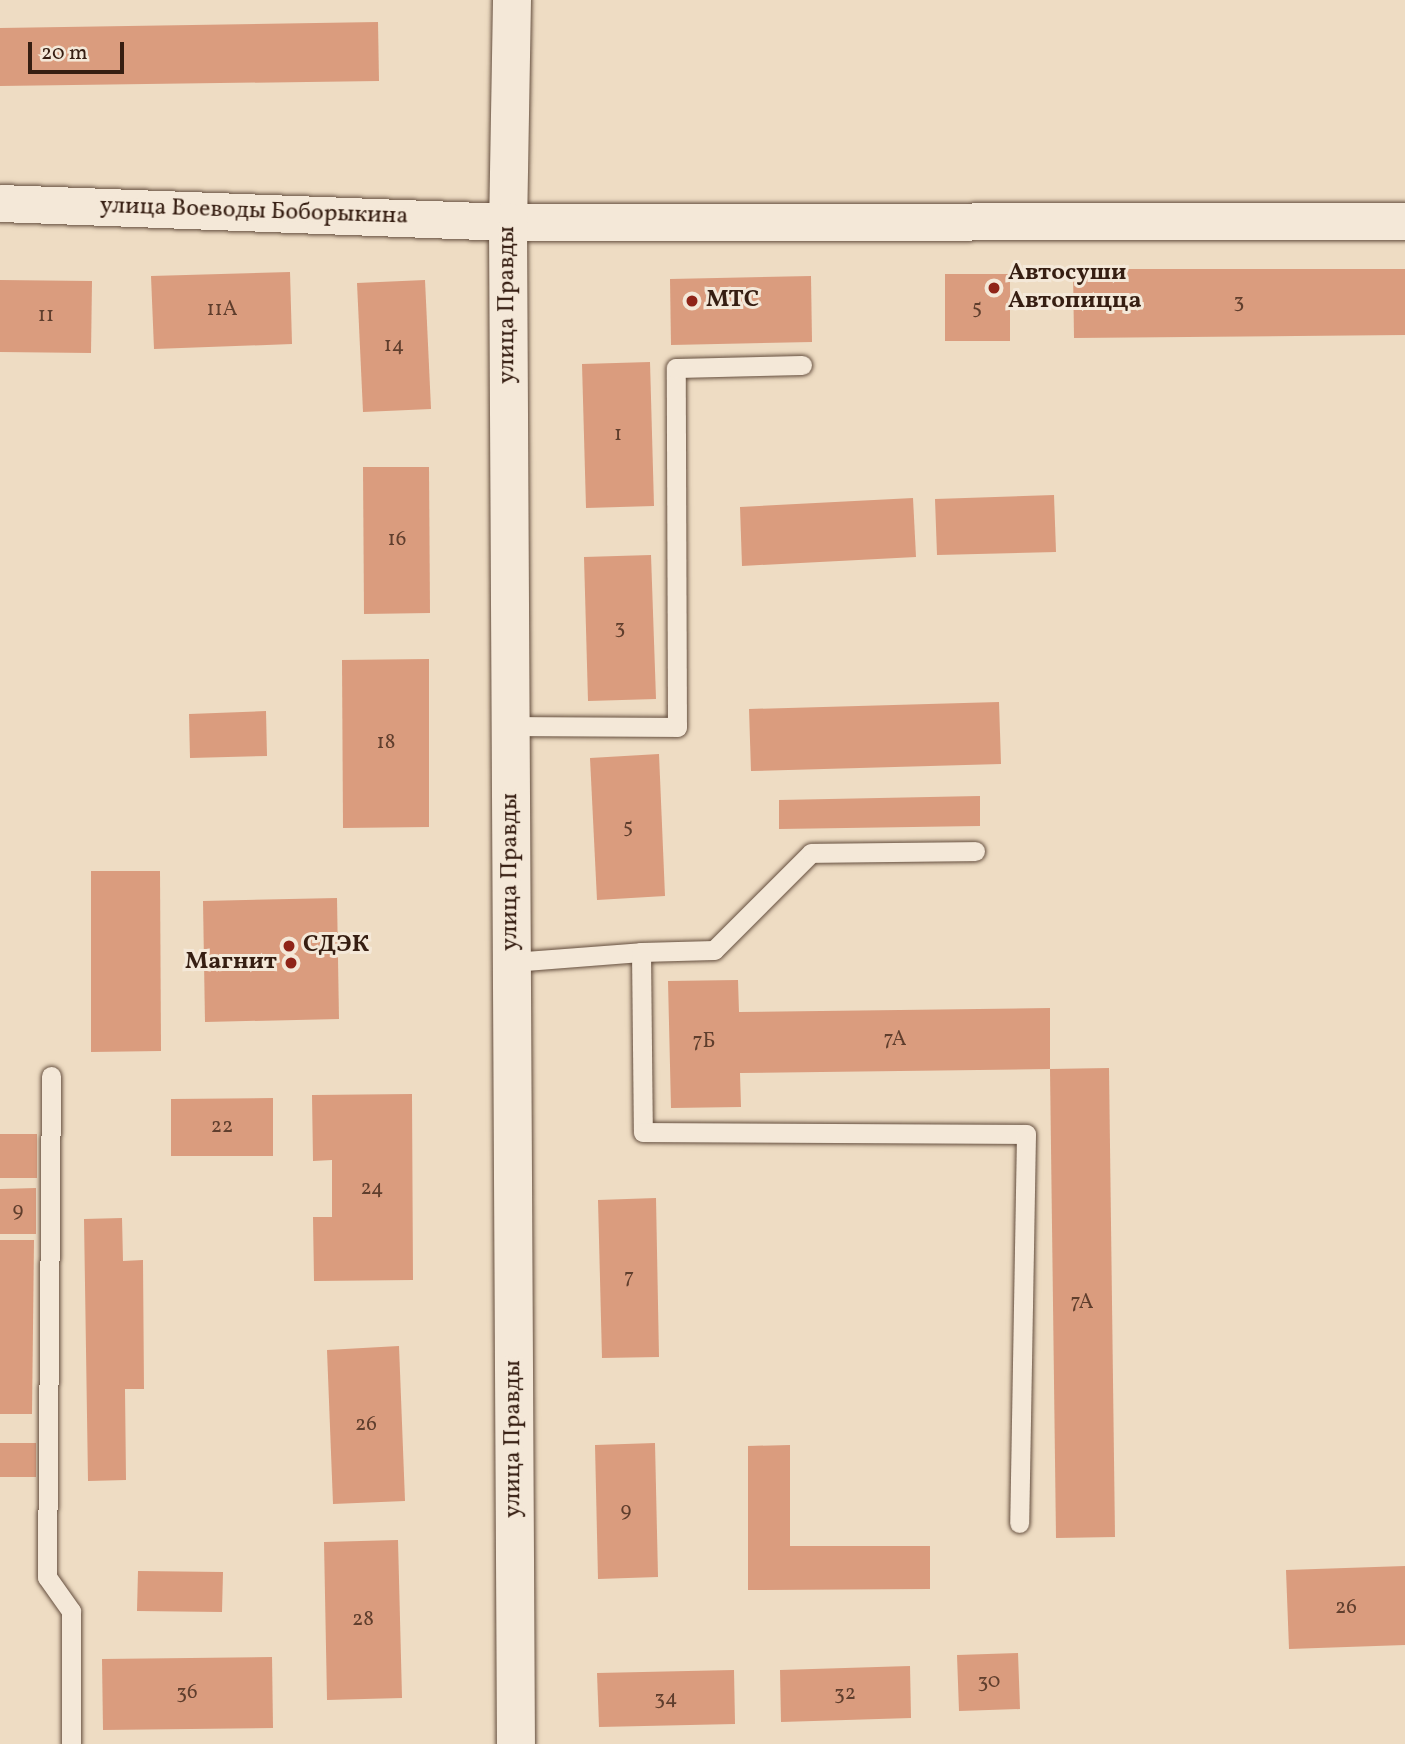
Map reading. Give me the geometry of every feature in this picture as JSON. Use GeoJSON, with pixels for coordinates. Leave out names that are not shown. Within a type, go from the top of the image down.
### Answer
{"type":"FeatureCollection","features":[{"type":"Feature","properties":{"kind":"street","name":"улица Правды"},"geometry":{"type":"LineString","coordinates":[[512,0],[508,222],[516,1744]]}},
{"type":"Feature","properties":{"kind":"street","name":"улица Воеводы Боборыкина"},"geometry":{"type":"LineString","coordinates":[[0,203],[508,222],[1405,221]]}},
{"type":"Feature","properties":{"kind":"lane"},"geometry":{"type":"LineString","coordinates":[[511,726],[677,727],[676,368],[802,365]]}},
{"type":"Feature","properties":{"kind":"lane"},"geometry":{"type":"LineString","coordinates":[[512,962],[642,952],[714,950],[811,853],[975,851]]}},
{"type":"Feature","properties":{"kind":"lane"},"geometry":{"type":"LineString","coordinates":[[642,952],[643,1132],[1026,1134],[1019,1524]]}},
{"type":"Feature","properties":{"kind":"lane"},"geometry":{"type":"LineString","coordinates":[[51,1076],[47,1577],[71,1611],[71,1744]]}},
{"type":"Feature","properties":{"kind":"building"},"geometry":{"type":"Polygon","coordinates":[[[378,22],[379,81],[0,86],[0,28],[378,22]]]}},
{"type":"Feature","properties":{"kind":"building"},"geometry":{"type":"Polygon","coordinates":[[[1073,269],[1405,269],[1405,335],[1074,338],[1073,269]]]}},
{"type":"Feature","properties":{"kind":"building"},"geometry":{"type":"Polygon","coordinates":[[[290,272],[292,344],[154,349],[151,276],[290,272]]]}},
{"type":"Feature","properties":{"kind":"building"},"geometry":{"type":"Polygon","coordinates":[[[945,274],[1010,274],[1010,341],[945,341],[945,274]]]}},
{"type":"Feature","properties":{"kind":"building"},"geometry":{"type":"Polygon","coordinates":[[[811,276],[812,342],[671,345],[670,279],[811,276]]]}},
{"type":"Feature","properties":{"kind":"building"},"geometry":{"type":"Polygon","coordinates":[[[0,280],[92,281],[91,353],[0,352],[0,280]]]}},
{"type":"Feature","properties":{"kind":"building"},"geometry":{"type":"Polygon","coordinates":[[[425,280],[431,409],[363,412],[357,283],[425,280]]]}},
{"type":"Feature","properties":{"kind":"building"},"geometry":{"type":"Polygon","coordinates":[[[650,362],[654,506],[586,508],[582,364],[650,362]]]}},
{"type":"Feature","properties":{"kind":"building"},"geometry":{"type":"Polygon","coordinates":[[[363,467],[429,467],[430,613],[364,614],[363,467]]]}},
{"type":"Feature","properties":{"kind":"building"},"geometry":{"type":"Polygon","coordinates":[[[1054,495],[1056,552],[937,555],[935,499],[1054,495]]]}},
{"type":"Feature","properties":{"kind":"building"},"geometry":{"type":"Polygon","coordinates":[[[913,498],[916,557],[742,566],[740,507],[913,498]]]}},
{"type":"Feature","properties":{"kind":"building"},"geometry":{"type":"Polygon","coordinates":[[[651,555],[656,699],[588,701],[584,557],[651,555]]]}},
{"type":"Feature","properties":{"kind":"building"},"geometry":{"type":"Polygon","coordinates":[[[429,659],[429,827],[343,828],[342,660],[429,659]]]}},
{"type":"Feature","properties":{"kind":"building"},"geometry":{"type":"Polygon","coordinates":[[[999,702],[1001,764],[751,771],[749,709],[999,702]]]}},
{"type":"Feature","properties":{"kind":"building"},"geometry":{"type":"Polygon","coordinates":[[[266,711],[267,756],[190,758],[189,714],[266,711]]]}},
{"type":"Feature","properties":{"kind":"building"},"geometry":{"type":"Polygon","coordinates":[[[659,754],[665,896],[597,900],[590,758],[659,754]]]}},
{"type":"Feature","properties":{"kind":"building"},"geometry":{"type":"Polygon","coordinates":[[[980,796],[980,826],[779,829],[779,800],[980,796]]]}},
{"type":"Feature","properties":{"kind":"building"},"geometry":{"type":"Polygon","coordinates":[[[91,871],[160,871],[161,1051],[91,1052],[91,871]]]}},
{"type":"Feature","properties":{"kind":"building"},"geometry":{"type":"Polygon","coordinates":[[[337,898],[339,1019],[205,1022],[203,901],[337,898]]]}},
{"type":"Feature","properties":{"kind":"building"},"geometry":{"type":"Polygon","coordinates":[[[738,980],[739,1012],[1050,1008],[1050,1069],[740,1073],[741,1107],[671,1108],[668,981],[738,980]]]}},
{"type":"Feature","properties":{"kind":"building"},"geometry":{"type":"Polygon","coordinates":[[[1109,1068],[1115,1537],[1056,1538],[1050,1069],[1109,1068]]]}},
{"type":"Feature","properties":{"kind":"building"},"geometry":{"type":"Polygon","coordinates":[[[412,1094],[413,1280],[314,1281],[313,1217],[332,1217],[332,1160],[313,1161],[312,1095],[412,1094]]]}},
{"type":"Feature","properties":{"kind":"building"},"geometry":{"type":"Polygon","coordinates":[[[273,1098],[273,1156],[171,1156],[171,1099],[273,1098]]]}},
{"type":"Feature","properties":{"kind":"building"},"geometry":{"type":"Polygon","coordinates":[[[0,1134],[37,1134],[37,1178],[0,1178],[0,1134]]]}},
{"type":"Feature","properties":{"kind":"building"},"geometry":{"type":"Polygon","coordinates":[[[36,1188],[36,1234],[0,1234],[0,1189],[36,1188]]]}},
{"type":"Feature","properties":{"kind":"building"},"geometry":{"type":"Polygon","coordinates":[[[656,1198],[659,1357],[602,1358],[598,1200],[656,1198]]]}},
{"type":"Feature","properties":{"kind":"building"},"geometry":{"type":"Polygon","coordinates":[[[122,1218],[123,1261],[143,1260],[144,1389],[125,1389],[126,1480],[88,1481],[84,1219],[122,1218]]]}},
{"type":"Feature","properties":{"kind":"building"},"geometry":{"type":"Polygon","coordinates":[[[0,1240],[34,1240],[32,1414],[0,1414],[0,1240]]]}},
{"type":"Feature","properties":{"kind":"building"},"geometry":{"type":"Polygon","coordinates":[[[399,1346],[405,1501],[333,1504],[327,1350],[399,1346]]]}},
{"type":"Feature","properties":{"kind":"building"},"geometry":{"type":"Polygon","coordinates":[[[0,1443],[36,1443],[36,1477],[0,1477],[0,1443]]]}},
{"type":"Feature","properties":{"kind":"building"},"geometry":{"type":"Polygon","coordinates":[[[655,1443],[658,1577],[598,1579],[595,1445],[655,1443]]]}},
{"type":"Feature","properties":{"kind":"building"},"geometry":{"type":"Polygon","coordinates":[[[790,1445],[790,1546],[930,1546],[930,1589],[748,1590],[748,1446],[790,1445]]]}},
{"type":"Feature","properties":{"kind":"building"},"geometry":{"type":"Polygon","coordinates":[[[398,1540],[402,1698],[327,1700],[324,1542],[398,1540]]]}},
{"type":"Feature","properties":{"kind":"building"},"geometry":{"type":"Polygon","coordinates":[[[1405,1566],[1405,1645],[1289,1649],[1286,1570],[1405,1566]]]}},
{"type":"Feature","properties":{"kind":"building"},"geometry":{"type":"Polygon","coordinates":[[[138,1571],[223,1572],[222,1612],[137,1611],[138,1571]]]}},
{"type":"Feature","properties":{"kind":"building"},"geometry":{"type":"Polygon","coordinates":[[[1018,1653],[1020,1709],[959,1711],[957,1655],[1018,1653]]]}},
{"type":"Feature","properties":{"kind":"building"},"geometry":{"type":"Polygon","coordinates":[[[272,1657],[273,1728],[103,1730],[102,1659],[272,1657]]]}},
{"type":"Feature","properties":{"kind":"building"},"geometry":{"type":"Polygon","coordinates":[[[910,1666],[911,1718],[781,1722],[780,1670],[910,1666]]]}},
{"type":"Feature","properties":{"kind":"building"},"geometry":{"type":"Polygon","coordinates":[[[734,1670],[735,1724],[599,1727],[597,1673],[734,1670]]]}},
{"type":"Feature","properties":{"kind":"place","name":"Автосуши Автопицца"},"geometry":{"type":"Point","coordinates":[994,288]}},
{"type":"Feature","properties":{"kind":"place","name":"МТС"},"geometry":{"type":"Point","coordinates":[692,301]}},
{"type":"Feature","properties":{"kind":"place","name":"СДЭК"},"geometry":{"type":"Point","coordinates":[289,946]}},
{"type":"Feature","properties":{"kind":"place","name":"Магнит"},"geometry":{"type":"Point","coordinates":[291,963]}}]}
